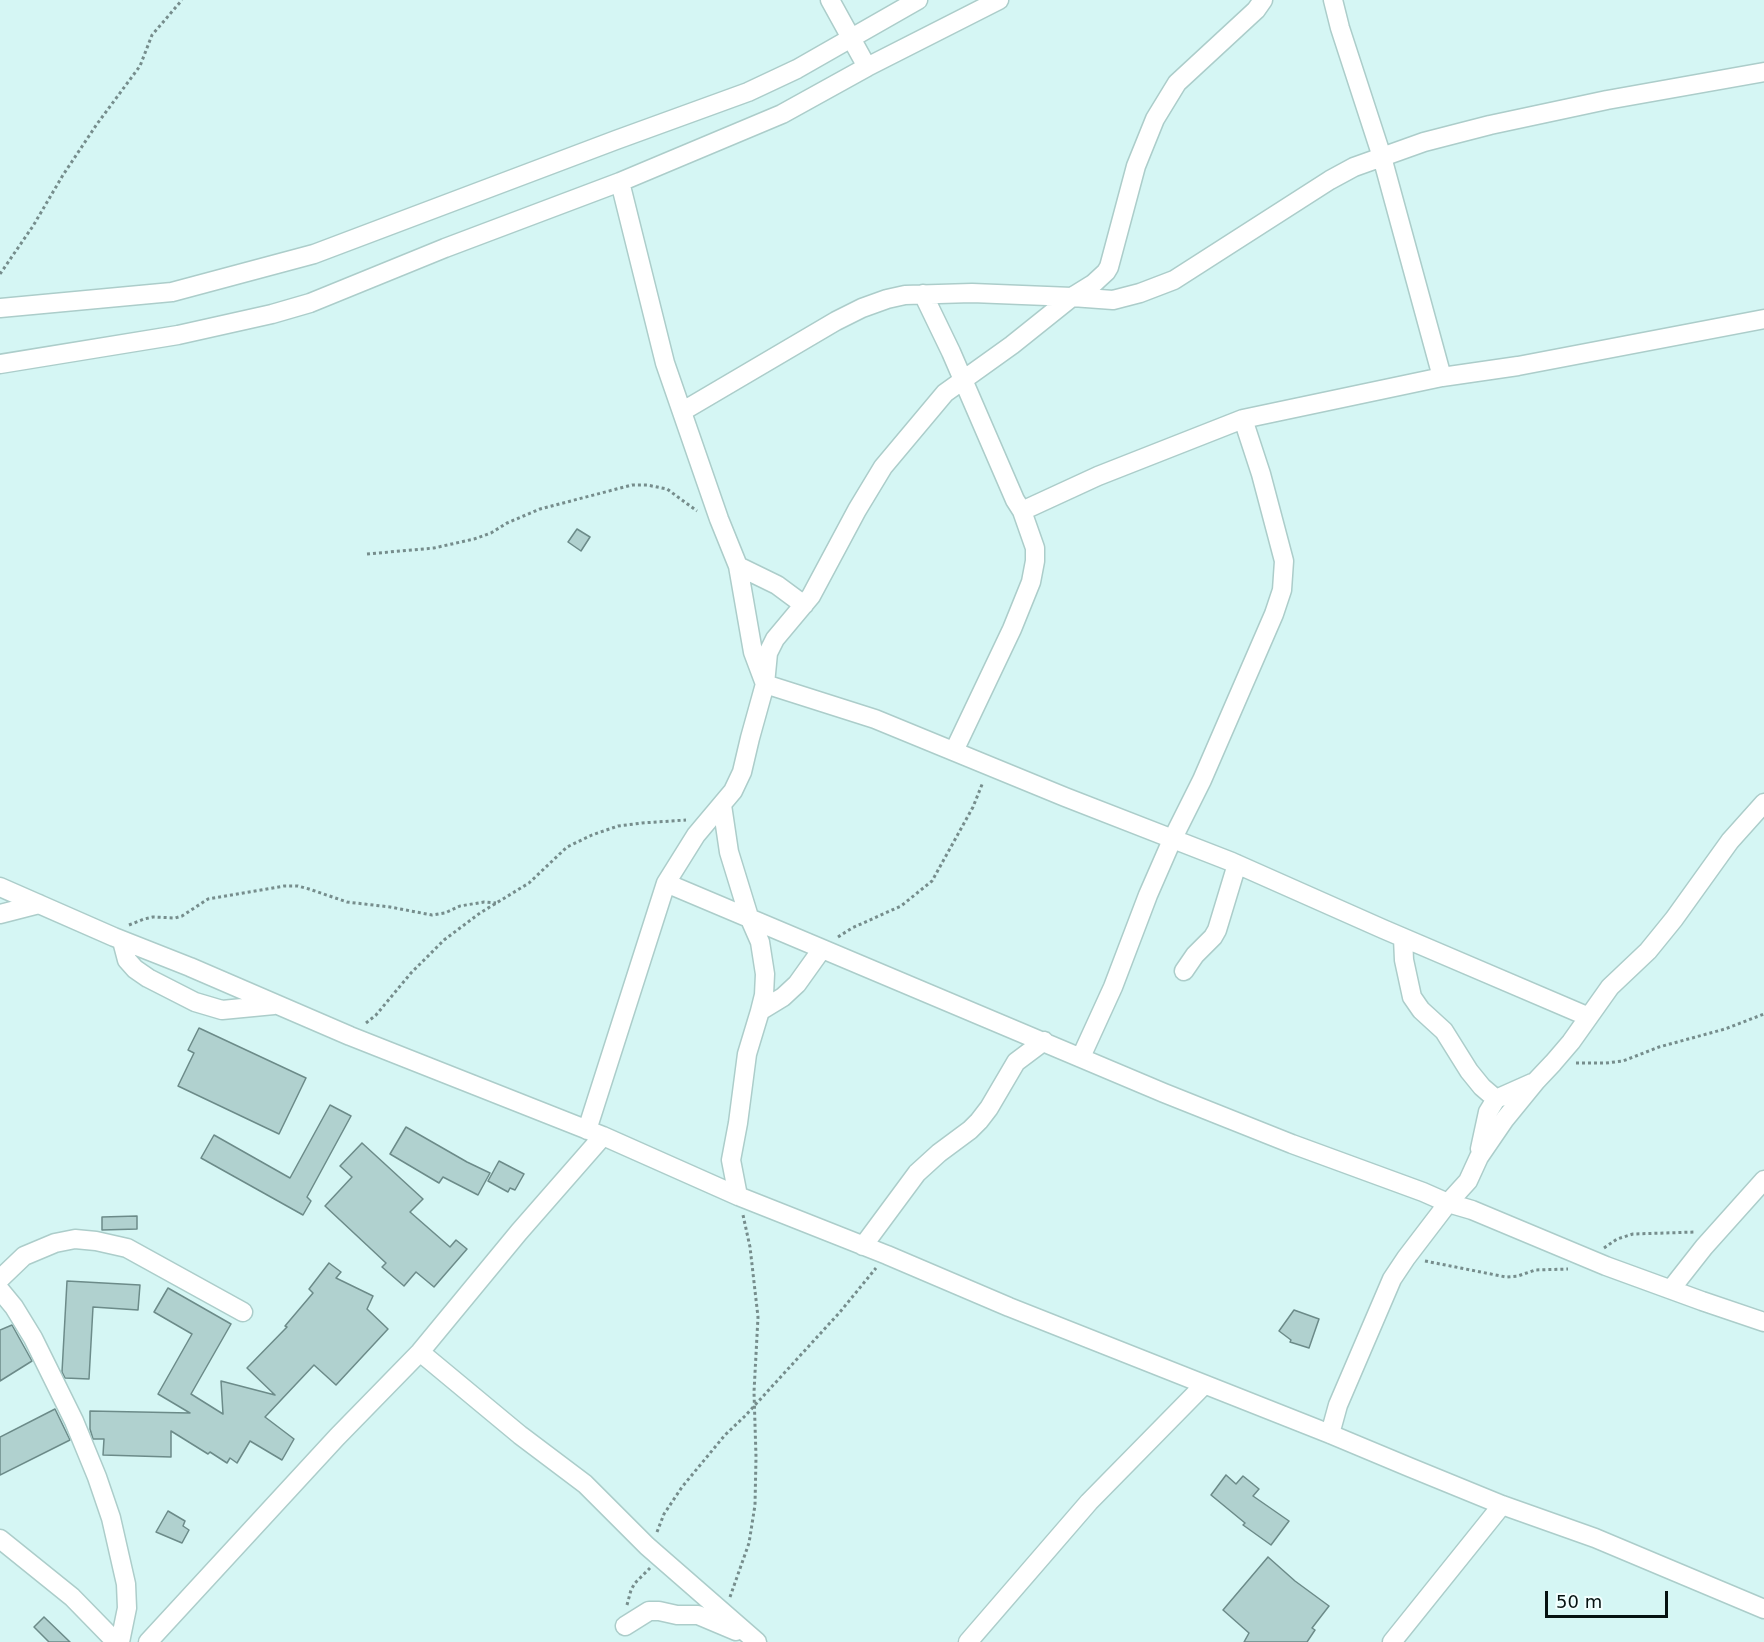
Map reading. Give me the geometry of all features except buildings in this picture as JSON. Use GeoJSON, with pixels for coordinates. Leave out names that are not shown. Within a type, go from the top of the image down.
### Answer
{"type":"FeatureCollection","features":[{"type":"Feature","properties":{"kind":"street"},"geometry":{"type":"LineString","coordinates":[[830,0],[867,67]]}},
{"type":"Feature","properties":{"kind":"street"},"geometry":{"type":"LineString","coordinates":[[0,308],[172,292],[314,254],[748,92],[797,69],[918,0]]}},
{"type":"Feature","properties":{"kind":"street"},"geometry":{"type":"LineString","coordinates":[[0,364],[178,335],[310,303],[445,248],[620,182],[782,114],[867,67],[999,0]]}},
{"type":"Feature","properties":{"kind":"street"},"geometry":{"type":"LineString","coordinates":[[148,1642],[337,1437],[420,1352],[519,1232],[595,1133],[666,884],[675,866],[696,836],[734,791],[742,772],[765,684],[768,653],[775,639],[804,605],[822,578],[857,510],[883,467],[945,393],[1012,345],[1106,272],[1136,166],[1155,119],[1186,74],[1263,0]]}},
{"type":"Feature","properties":{"kind":"street"},"geometry":{"type":"LineString","coordinates":[[1333,0],[1382,157],[1442,377]]}},
{"type":"Feature","properties":{"kind":"street"},"geometry":{"type":"LineString","coordinates":[[683,411],[836,321],[887,299],[905,295],[972,293],[1113,300],[1140,294],[1174,280],[1354,167],[1424,142],[1490,125],[1607,100],[1764,72]]}},
{"type":"Feature","properties":{"kind":"street"},"geometry":{"type":"LineString","coordinates":[[620,182],[665,363],[719,519],[738,566],[753,652],[765,684]]}},
{"type":"Feature","properties":{"kind":"street"},"geometry":{"type":"LineString","coordinates":[[923,294],[964,381],[1015,500],[1022,511],[1035,548],[1031,582],[1012,629],[954,751]]}},
{"type":"Feature","properties":{"kind":"street"},"geometry":{"type":"LineString","coordinates":[[1022,511],[1098,476],[1243,419],[1442,377],[1518,366],[1764,319]]}},
{"type":"Feature","properties":{"kind":"street"},"geometry":{"type":"LineString","coordinates":[[1081,1057],[1113,987],[1148,895],[1202,780],[1274,614],[1282,590],[1284,561],[1261,474],[1243,419]]}},
{"type":"Feature","properties":{"kind":"street"},"geometry":{"type":"LineString","coordinates":[[738,566],[777,585],[804,605]]}},
{"type":"Feature","properties":{"kind":"street"},"geometry":{"type":"LineString","coordinates":[[765,684],[875,719],[1172,840],[1237,864],[1589,1017]]}},
{"type":"Feature","properties":{"kind":"street"},"geometry":{"type":"LineString","coordinates":[[1330,1434],[1338,1405],[1392,1279],[1406,1258],[1468,1181],[1479,1157],[1505,1119],[1553,1064],[1610,987],[1648,951],[1730,842],[1764,803]]}},
{"type":"Feature","properties":{"kind":"street"},"geometry":{"type":"LineString","coordinates":[[716,812],[749,917],[760,942],[765,974],[764,995],[747,1054],[731,1160],[738,1196]]}},
{"type":"Feature","properties":{"kind":"street"},"geometry":{"type":"LineString","coordinates":[[1184,971],[1217,930],[1237,864]]}},
{"type":"Feature","properties":{"kind":"street"},"geometry":{"type":"LineString","coordinates":[[666,884],[1164,1093],[1292,1144],[1472,1210],[1591,1259],[1764,1322]]}},
{"type":"Feature","properties":{"kind":"street"},"geometry":{"type":"LineString","coordinates":[[0,887],[350,1036],[595,1133],[738,1196],[887,1255],[1009,1307],[1502,1505],[1595,1538],[1764,1609]]}},
{"type":"Feature","properties":{"kind":"street"},"geometry":{"type":"LineString","coordinates":[[0,914],[39,904]]}},
{"type":"Feature","properties":{"kind":"street"},"geometry":{"type":"LineString","coordinates":[[1403,938],[1404,960],[1412,997],[1421,1010],[1444,1031],[1482,1087],[1496,1099]]}},
{"type":"Feature","properties":{"kind":"street"},"geometry":{"type":"LineString","coordinates":[[118,939],[127,960],[135,969],[195,1002],[222,1010],[277,1005]]}},
{"type":"Feature","properties":{"kind":"street"},"geometry":{"type":"LineString","coordinates":[[760,1011],[783,997],[797,984],[822,949]]}},
{"type":"Feature","properties":{"kind":"street"},"geometry":{"type":"LineString","coordinates":[[863,1246],[917,1173],[979,1121],[1016,1062],[1044,1041]]}},
{"type":"Feature","properties":{"kind":"street"},"geometry":{"type":"LineString","coordinates":[[1479,1157],[1488,1112],[1496,1099],[1536,1081]]}},
{"type":"Feature","properties":{"kind":"street"},"geometry":{"type":"LineString","coordinates":[[1671,1289],[1717,1232],[1764,1180]]}},
{"type":"Feature","properties":{"kind":"street"},"geometry":{"type":"LineString","coordinates":[[0,1279],[24,1256],[54,1243],[75,1239],[96,1241],[127,1248],[243,1312]]}},
{"type":"Feature","properties":{"kind":"street"},"geometry":{"type":"LineString","coordinates":[[0,1290],[14,1307],[33,1338],[74,1421],[111,1518],[126,1584],[127,1608],[118,1642],[72,1597],[0,1539]]}},
{"type":"Feature","properties":{"kind":"street"},"geometry":{"type":"LineString","coordinates":[[420,1352],[585,1484],[654,1552],[753,1639]]}},
{"type":"Feature","properties":{"kind":"street"},"geometry":{"type":"LineString","coordinates":[[969,1642],[1089,1502],[1204,1385]]}},
{"type":"Feature","properties":{"kind":"street"},"geometry":{"type":"LineString","coordinates":[[1392,1642],[1502,1505]]}},
{"type":"Feature","properties":{"kind":"street"},"geometry":{"type":"LineString","coordinates":[[625,1626],[649,1611],[659,1611],[676,1615],[698,1615],[753,1639]]}},
{"type":"Feature","properties":{"kind":"path"},"geometry":{"type":"LineString","coordinates":[[0,274],[97,124],[140,66],[152,34],[182,0]]}},
{"type":"Feature","properties":{"kind":"path"},"geometry":{"type":"LineString","coordinates":[[367,554],[434,548],[474,539],[533,512],[567,501],[637,485],[667,489],[700,513]]}},
{"type":"Feature","properties":{"kind":"path"},"geometry":{"type":"LineString","coordinates":[[822,949],[852,928],[901,906],[932,881],[973,807],[989,766]]}},
{"type":"Feature","properties":{"kind":"path"},"geometry":{"type":"LineString","coordinates":[[350,1036],[376,1015],[411,973],[444,940],[480,913],[529,883],[567,848],[592,835],[618,826],[716,812]]}},
{"type":"Feature","properties":{"kind":"path"},"geometry":{"type":"LineString","coordinates":[[118,939],[122,930],[131,924],[153,917],[182,916],[208,899],[284,886],[298,886],[347,902],[432,915],[445,913],[460,906],[484,902],[497,903]]}},
{"type":"Feature","properties":{"kind":"path"},"geometry":{"type":"LineString","coordinates":[[1553,1064],[1623,1061],[1659,1047],[1725,1029],[1764,1014]]}},
{"type":"Feature","properties":{"kind":"path"},"geometry":{"type":"LineString","coordinates":[[724,1614],[749,1543],[755,1505],[754,1406],[758,1317],[750,1247],[738,1196]]}},
{"type":"Feature","properties":{"kind":"path"},"geometry":{"type":"LineString","coordinates":[[1406,1258],[1506,1277],[1518,1276],[1535,1270],[1568,1269],[1577,1266],[1591,1259],[1617,1239],[1626,1236],[1646,1233],[1717,1232]]}},
{"type":"Feature","properties":{"kind":"path"},"geometry":{"type":"LineString","coordinates":[[625,1626],[631,1590],[650,1568],[657,1529],[682,1487],[725,1436],[840,1312],[887,1255]]}}]}
